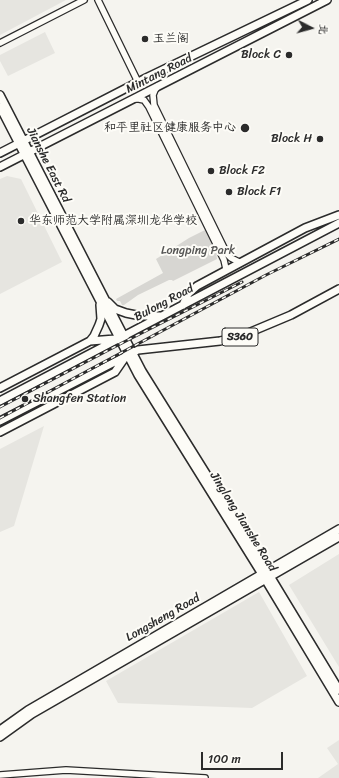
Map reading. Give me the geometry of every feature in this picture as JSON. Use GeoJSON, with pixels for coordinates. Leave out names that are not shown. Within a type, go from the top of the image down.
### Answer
{"type":"FeatureCollection","features":[{"type":"Feature","properties":{"kind":"main road","name":"Mintang Road"},"geometry":{"type":"LineString","coordinates":[[0,153],[138,82],[308,0]]}},
{"type":"Feature","properties":{"kind":"main road","name":"Mintang Road"},"geometry":{"type":"LineString","coordinates":[[0,167],[327,0]]}},
{"type":"Feature","properties":{"kind":"main road","name":"Jianshe East Rd"},"geometry":{"type":"LineString","coordinates":[[0,95],[27,154],[130,353]]}},
{"type":"Feature","properties":{"kind":"main road","name":"Jianshe East Rd"},"geometry":{"type":"LineString","coordinates":[[0,107],[21,142]]}},
{"type":"Feature","properties":{"kind":"main road"},"geometry":{"type":"LineString","coordinates":[[183,305],[192,290],[226,269],[306,228],[339,215]]}},
{"type":"Feature","properties":{"kind":"main road","name":"Bulong Road"},"geometry":{"type":"LineString","coordinates":[[0,401],[339,223]]}},
{"type":"Feature","properties":{"kind":"main road","name":"S360"},"geometry":{"type":"LineString","coordinates":[[0,421],[130,353],[144,348],[220,340],[241,336],[291,315],[339,289]]}},
{"type":"Feature","properties":{"kind":"main road"},"geometry":{"type":"LineString","coordinates":[[90,341],[99,325],[102,300],[126,313],[149,317],[164,315]]}},
{"type":"Feature","properties":{"kind":"main road"},"geometry":{"type":"LineString","coordinates":[[0,388],[90,341],[121,338]]}},
{"type":"Feature","properties":{"kind":"main road"},"geometry":{"type":"LineString","coordinates":[[0,432],[115,372],[130,353]]}},
{"type":"Feature","properties":{"kind":"main road","name":"Jinglong Jianshe Road"},"geometry":{"type":"LineString","coordinates":[[130,353],[266,575],[339,690]]}},
{"type":"Feature","properties":{"kind":"main road","name":"Longsheng Road"},"geometry":{"type":"LineString","coordinates":[[0,737],[32,714],[266,575],[339,529]]}},
{"type":"Feature","properties":{"kind":"main road","name":"Longsheng Road"},"geometry":{"type":"LineString","coordinates":[[0,730],[28,710],[266,575],[339,536]]}},
{"type":"Feature","properties":{"kind":"main road","name":"Jinglong Jianshe Road"},"geometry":{"type":"LineString","coordinates":[[266,575],[339,702]]}},
{"type":"Feature","properties":{"kind":"street"},"geometry":{"type":"LineString","coordinates":[[0,43],[84,0]]}},
{"type":"Feature","properties":{"kind":"street"},"geometry":{"type":"LineString","coordinates":[[98,0],[138,82]]}},
{"type":"Feature","properties":{"kind":"street"},"geometry":{"type":"LineString","coordinates":[[158,86],[154,90],[154,105],[227,254],[239,262]]}},
{"type":"Feature","properties":{"kind":"street"},"geometry":{"type":"LineString","coordinates":[[133,99],[144,100],[149,107],[224,260],[226,269]]}},
{"type":"Feature","properties":{"kind":"street"},"geometry":{"type":"LineString","coordinates":[[0,775],[56,770],[121,775],[205,778]]}},
{"type":"Feature","properties":{"kind":"shaded area"},"geometry":{"type":"Polygon","coordinates":[[[0,0],[66,0],[0,35],[0,0]]]}},
{"type":"Feature","properties":{"kind":"shaded area"},"geometry":{"type":"Polygon","coordinates":[[[45,32],[55,53],[8,76],[0,61],[0,55],[45,32]]]}},
{"type":"Feature","properties":{"kind":"shaded area","name":"华东师范大学附属深圳龙华学校"},"geometry":{"type":"Polygon","coordinates":[[[7,176],[21,179],[62,262],[0,294],[0,179],[7,176]]]}},
{"type":"Feature","properties":{"kind":"shaded area"},"geometry":{"type":"Polygon","coordinates":[[[44,426],[14,526],[0,532],[0,449],[44,426]]]}},
{"type":"Feature","properties":{"kind":"shaded area"},"geometry":{"type":"Polygon","coordinates":[[[339,554],[339,667],[289,585],[339,554]]]}},
{"type":"Feature","properties":{"kind":"shaded area"},"geometry":{"type":"Polygon","coordinates":[[[259,592],[307,676],[252,708],[118,703],[106,681],[259,592]]]}},
{"type":"Feature","properties":{"kind":"shaded area"},"geometry":{"type":"Polygon","coordinates":[[[339,740],[339,778],[318,778],[338,764],[327,748],[339,740]]]}},
{"type":"Feature","properties":{"kind":"green space","name":"Longping Park"},"geometry":{"type":"Polygon","coordinates":[[[205,230],[216,253],[217,259],[173,281],[169,280],[138,295],[124,305],[122,305],[120,301],[117,301],[116,299],[163,273],[156,259],[189,238],[205,230]]]}},
{"type":"Feature","properties":{"kind":"railway"},"geometry":{"type":"LineString","coordinates":[[0,418],[266,275],[339,239]]}},
{"type":"Feature","properties":{"kind":"railway"},"geometry":{"type":"LineString","coordinates":[[0,407],[242,282]]}},
{"type":"Feature","properties":{"kind":"place","name":"玉兰阁"},"geometry":{"type":"Point","coordinates":[145,39]}},
{"type":"Feature","properties":{"kind":"place","name":"Block C"},"geometry":{"type":"Point","coordinates":[289,55]}},
{"type":"Feature","properties":{"kind":"place","name":"和平里社区健康服务中心"},"geometry":{"type":"Point","coordinates":[245,128]}},
{"type":"Feature","properties":{"kind":"place","name":"Block H"},"geometry":{"type":"Point","coordinates":[320,139]}},
{"type":"Feature","properties":{"kind":"place","name":"Block F2"},"geometry":{"type":"Point","coordinates":[211,171]}},
{"type":"Feature","properties":{"kind":"place","name":"Block F1"},"geometry":{"type":"Point","coordinates":[229,192]}},
{"type":"Feature","properties":{"kind":"place","name":"华东师范大学附属深圳龙华学校"},"geometry":{"type":"Point","coordinates":[21,221]}},
{"type":"Feature","properties":{"kind":"place","name":"Shangfen Station"},"geometry":{"type":"Point","coordinates":[25,399]}}]}
